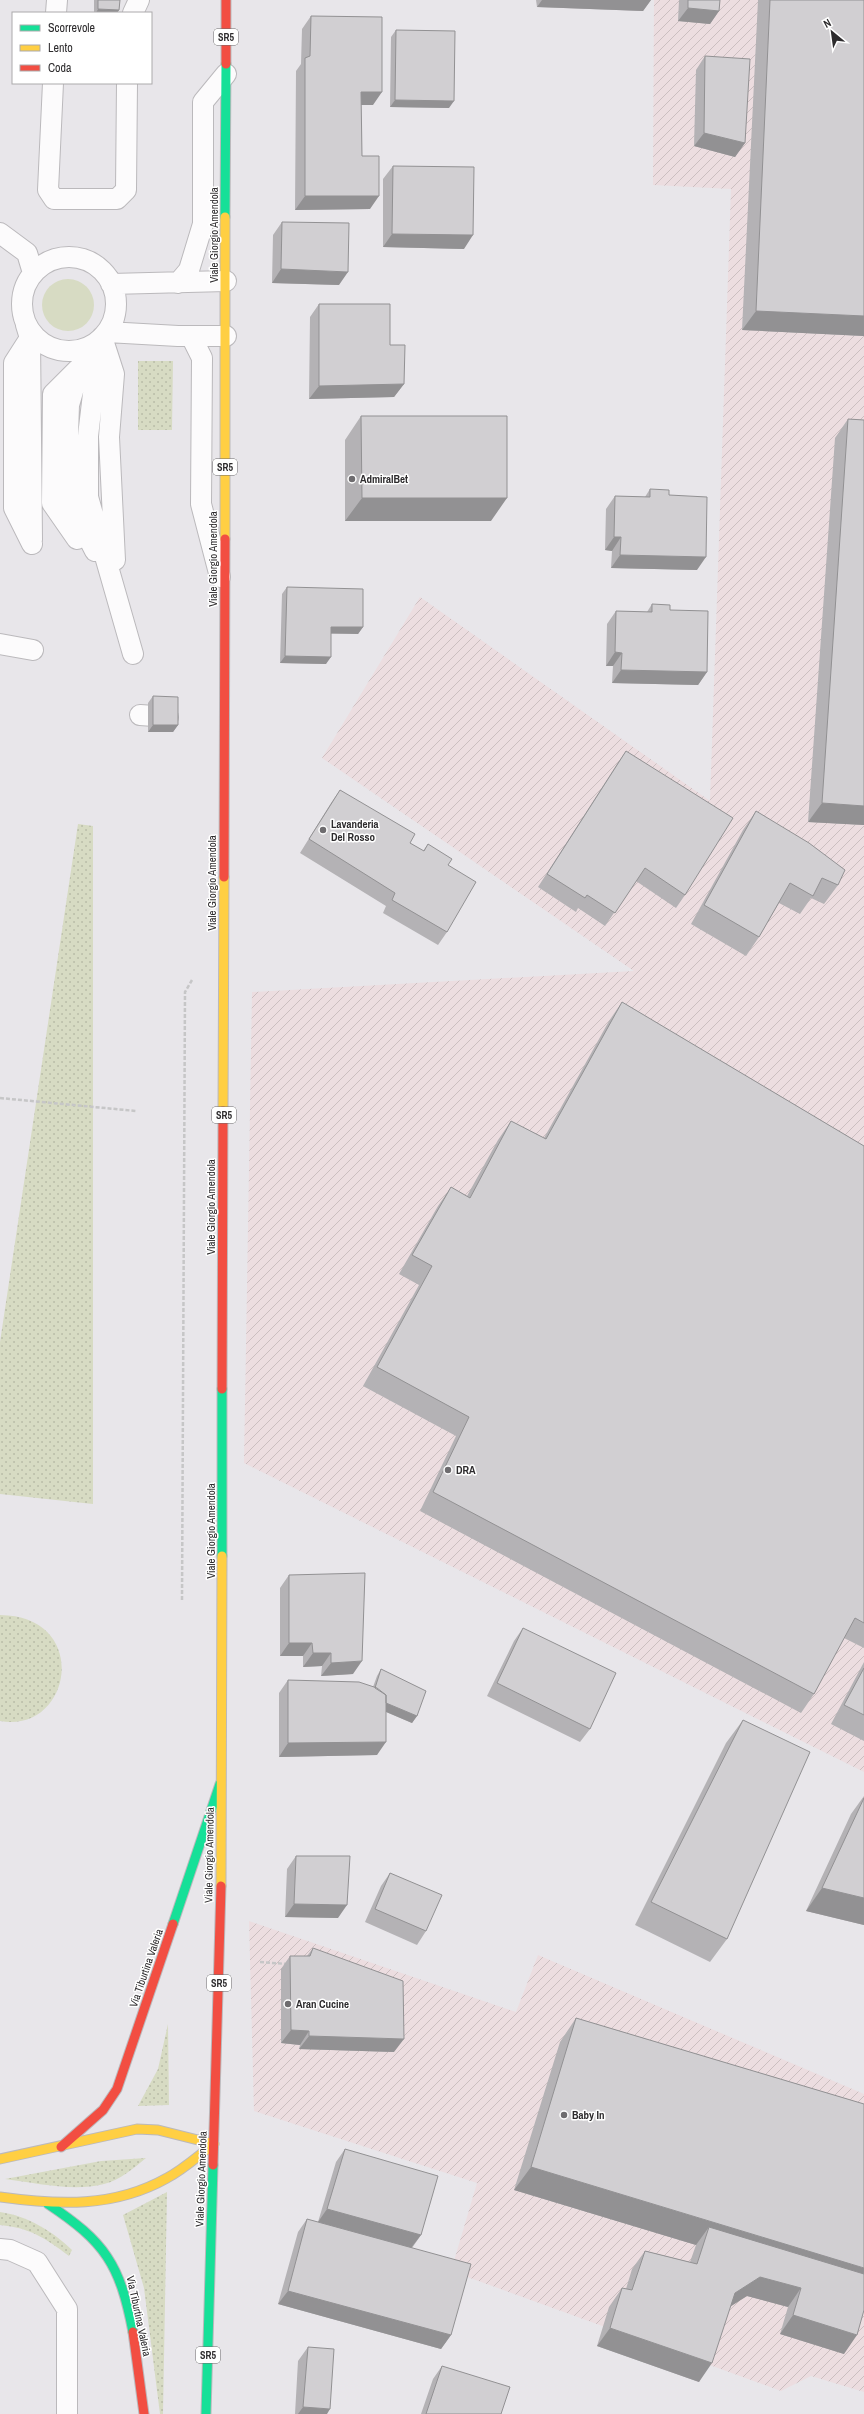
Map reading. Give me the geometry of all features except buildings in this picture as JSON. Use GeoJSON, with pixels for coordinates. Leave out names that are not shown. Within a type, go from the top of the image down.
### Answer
{"type":"FeatureCollection","features":[{"type":"Feature","properties":{"kind":"main road","name":"Viale Giorgio Amendola"},"geometry":{"type":"LineString","coordinates":[[206,2414],[221,1892],[222,1778],[226,0]]}},
{"type":"Feature","properties":{"kind":"main road","name":"Via Tiburtina Valeria"},"geometry":{"type":"LineString","coordinates":[[61,2147],[103,2110],[118,2089],[222,1778]]}},
{"type":"Feature","properties":{"kind":"main road"},"geometry":{"type":"LineString","coordinates":[[0,2159],[61,2147],[116,2132],[137,2129],[158,2130],[214,2144]]}},
{"type":"Feature","properties":{"kind":"main road","name":"Via Tiburtina Valeria"},"geometry":{"type":"LineString","coordinates":[[0,2197],[48,2204],[96,2204],[112,2201],[167,2178],[214,2144]]}},
{"type":"Feature","properties":{"kind":"main road","name":"Via Tiburtina Valeria"},"geometry":{"type":"LineString","coordinates":[[48,2204],[77,2223],[94,2239],[110,2259],[120,2279],[132,2331],[144,2414]]}},
{"type":"Feature","properties":{"kind":"lane"},"geometry":{"type":"LineString","coordinates":[[56,12],[57,0]]}},
{"type":"Feature","properties":{"kind":"lane"},"geometry":{"type":"LineString","coordinates":[[133,12],[139,0]]}},
{"type":"Feature","properties":{"kind":"lane"},"geometry":{"type":"LineString","coordinates":[[178,283],[190,270],[203,224],[203,102],[226,74]]}},
{"type":"Feature","properties":{"kind":"lane"},"geometry":{"type":"LineString","coordinates":[[53,84],[48,190],[54,199],[117,198],[126,190],[127,84]]}},
{"type":"Feature","properties":{"kind":"lane"},"geometry":{"type":"LineString","coordinates":[[0,233],[28,253],[33,273]]}},
{"type":"Feature","properties":{"kind":"lane"},"geometry":{"type":"LineString","coordinates":[[0,484],[32,544],[28,331],[22,312],[22,298],[25,285],[33,273],[55,259],[68,257],[82,259],[94,264],[104,273],[111,284],[116,303],[115,311],[104,335],[80,367],[69,405],[68,498],[116,592],[134,654]]}},
{"type":"Feature","properties":{"kind":"lane"},"geometry":{"type":"LineString","coordinates":[[111,284],[226,281]]}},
{"type":"Feature","properties":{"kind":"lane"},"geometry":{"type":"LineString","coordinates":[[28,331],[47,346],[61,351],[76,351],[90,346],[104,335],[226,336]]}},
{"type":"Feature","properties":{"kind":"lane"},"geometry":{"type":"LineString","coordinates":[[0,389],[28,331]]}},
{"type":"Feature","properties":{"kind":"lane"},"geometry":{"type":"LineString","coordinates":[[104,335],[114,374],[110,437],[116,592]]}},
{"type":"Feature","properties":{"kind":"lane"},"geometry":{"type":"LineString","coordinates":[[191,336],[202,358],[201,504],[225,598]]}},
{"type":"Feature","properties":{"kind":"lane"},"geometry":{"type":"LineString","coordinates":[[14,362],[14,508]]}},
{"type":"Feature","properties":{"kind":"lane"},"geometry":{"type":"LineString","coordinates":[[0,644],[33,650]]}},
{"type":"Feature","properties":{"kind":"lane"},"geometry":{"type":"LineString","coordinates":[[140,715],[168,717]]}},
{"type":"Feature","properties":{"kind":"lane"},"geometry":{"type":"LineString","coordinates":[[0,2249],[10,2250],[37,2262],[67,2309],[67,2414]]}},
{"type":"Feature","properties":{"kind":"path"},"geometry":{"type":"LineString","coordinates":[[182,1600],[185,992],[195,974]]}},
{"type":"Feature","properties":{"kind":"path"},"geometry":{"type":"LineString","coordinates":[[0,1098],[136,1111]]}},
{"type":"Feature","properties":{"kind":"path"},"geometry":{"type":"LineString","coordinates":[[260,1962],[290,1964]]}},
{"type":"Feature","properties":{"kind":"shaded area"},"geometry":{"type":"Polygon","coordinates":[[[654,0],[864,0],[864,1772],[244,1463],[252,992],[634,971],[322,758],[420,597],[710,801],[731,189],[653,185],[654,0]]]}},
{"type":"Feature","properties":{"kind":"shaded area"},"geometry":{"type":"Polygon","coordinates":[[[249,1921],[516,2012],[538,1955],[864,2094],[864,2392],[811,2376],[781,2391],[451,2271],[477,2183],[254,2111],[249,1921]]]}},
{"type":"Feature","properties":{"kind":"green space"},"geometry":{"type":"Polygon","coordinates":[[[63,279],[73,279],[82,283],[90,291],[94,300],[94,310],[90,319],[82,327],[73,331],[63,331],[54,327],[46,319],[42,310],[42,300],[46,291],[54,283],[63,279]]]}},
{"type":"Feature","properties":{"kind":"green space"},"geometry":{"type":"Polygon","coordinates":[[[138,361],[173,361],[172,430],[138,430],[138,361]]]}},
{"type":"Feature","properties":{"kind":"green space"},"geometry":{"type":"Polygon","coordinates":[[[78,824],[93,826],[93,1504],[0,1494],[0,1342],[78,824]]]}},
{"type":"Feature","properties":{"kind":"green space"},"geometry":{"type":"Polygon","coordinates":[[[0,1615],[29,1620],[49,1634],[59,1652],[62,1673],[56,1693],[43,1710],[24,1720],[0,1721],[0,1615]]]}},
{"type":"Feature","properties":{"kind":"green space"},"geometry":{"type":"Polygon","coordinates":[[[168,2024],[169,2105],[138,2106],[158,2069],[168,2024]]]}},
{"type":"Feature","properties":{"kind":"green space"},"geometry":{"type":"Polygon","coordinates":[[[146,2158],[116,2180],[92,2186],[67,2187],[5,2179],[101,2161],[146,2158]]]}},
{"type":"Feature","properties":{"kind":"green space"},"geometry":{"type":"Polygon","coordinates":[[[167,2192],[163,2414],[160,2414],[144,2288],[123,2215],[167,2192]]]}},
{"type":"Feature","properties":{"kind":"green space"},"geometry":{"type":"Polygon","coordinates":[[[0,2212],[20,2217],[39,2225],[72,2250],[69,2256],[45,2239],[29,2231],[11,2226],[0,2225],[0,2212]]]}},
{"type":"Feature","properties":{"kind":"traffic: fast"},"geometry":{"type":"LineString","coordinates":[[225,217],[226,64]]}},
{"type":"Feature","properties":{"kind":"traffic: fast"},"geometry":{"type":"LineString","coordinates":[[222,1389],[222,1556]]}},
{"type":"Feature","properties":{"kind":"traffic: fast"},"geometry":{"type":"LineString","coordinates":[[173,1924],[220,1784]]}},
{"type":"Feature","properties":{"kind":"traffic: fast"},"geometry":{"type":"LineString","coordinates":[[206,2414],[213,2165]]}},
{"type":"Feature","properties":{"kind":"traffic: fast"},"geometry":{"type":"LineString","coordinates":[[48,2204],[84,2230],[97,2243],[107,2257],[122,2289],[133,2332]]}},
{"type":"Feature","properties":{"kind":"traffic: slow"},"geometry":{"type":"LineString","coordinates":[[225,217],[225,539]]}},
{"type":"Feature","properties":{"kind":"traffic: slow"},"geometry":{"type":"LineString","coordinates":[[223,1111],[224,877]]}},
{"type":"Feature","properties":{"kind":"traffic: slow"},"geometry":{"type":"LineString","coordinates":[[221,1886],[222,1556]]}},
{"type":"Feature","properties":{"kind":"traffic: slow"},"geometry":{"type":"LineString","coordinates":[[0,2159],[137,2129],[158,2130],[214,2144]]}},
{"type":"Feature","properties":{"kind":"traffic: slow"},"geometry":{"type":"LineString","coordinates":[[0,2197],[43,2202],[85,2202],[127,2195],[147,2188],[167,2178],[214,2144]]}},
{"type":"Feature","properties":{"kind":"traffic: jam"},"geometry":{"type":"LineString","coordinates":[[226,0],[226,64]]}},
{"type":"Feature","properties":{"kind":"traffic: jam"},"geometry":{"type":"LineString","coordinates":[[224,877],[225,539]]}},
{"type":"Feature","properties":{"kind":"traffic: jam"},"geometry":{"type":"LineString","coordinates":[[222,1389],[223,1111]]}},
{"type":"Feature","properties":{"kind":"traffic: jam"},"geometry":{"type":"LineString","coordinates":[[213,2165],[221,1886]]}},
{"type":"Feature","properties":{"kind":"traffic: jam"},"geometry":{"type":"LineString","coordinates":[[61,2147],[103,2110],[117,2089],[173,1924]]}},
{"type":"Feature","properties":{"kind":"traffic: jam"},"geometry":{"type":"LineString","coordinates":[[133,2332],[144,2414]]}},
{"type":"Feature","properties":{"kind":"place","name":"AdmiralBet"},"geometry":{"type":"Point","coordinates":[352,479]}},
{"type":"Feature","properties":{"kind":"place","name":"Lavanderia Del Rosso"},"geometry":{"type":"Point","coordinates":[323,830]}},
{"type":"Feature","properties":{"kind":"place","name":"DRA"},"geometry":{"type":"Point","coordinates":[448,1470]}},
{"type":"Feature","properties":{"kind":"place","name":"Aran Cucine"},"geometry":{"type":"Point","coordinates":[288,2004]}},
{"type":"Feature","properties":{"kind":"place","name":"Baby In"},"geometry":{"type":"Point","coordinates":[564,2115]}}]}
